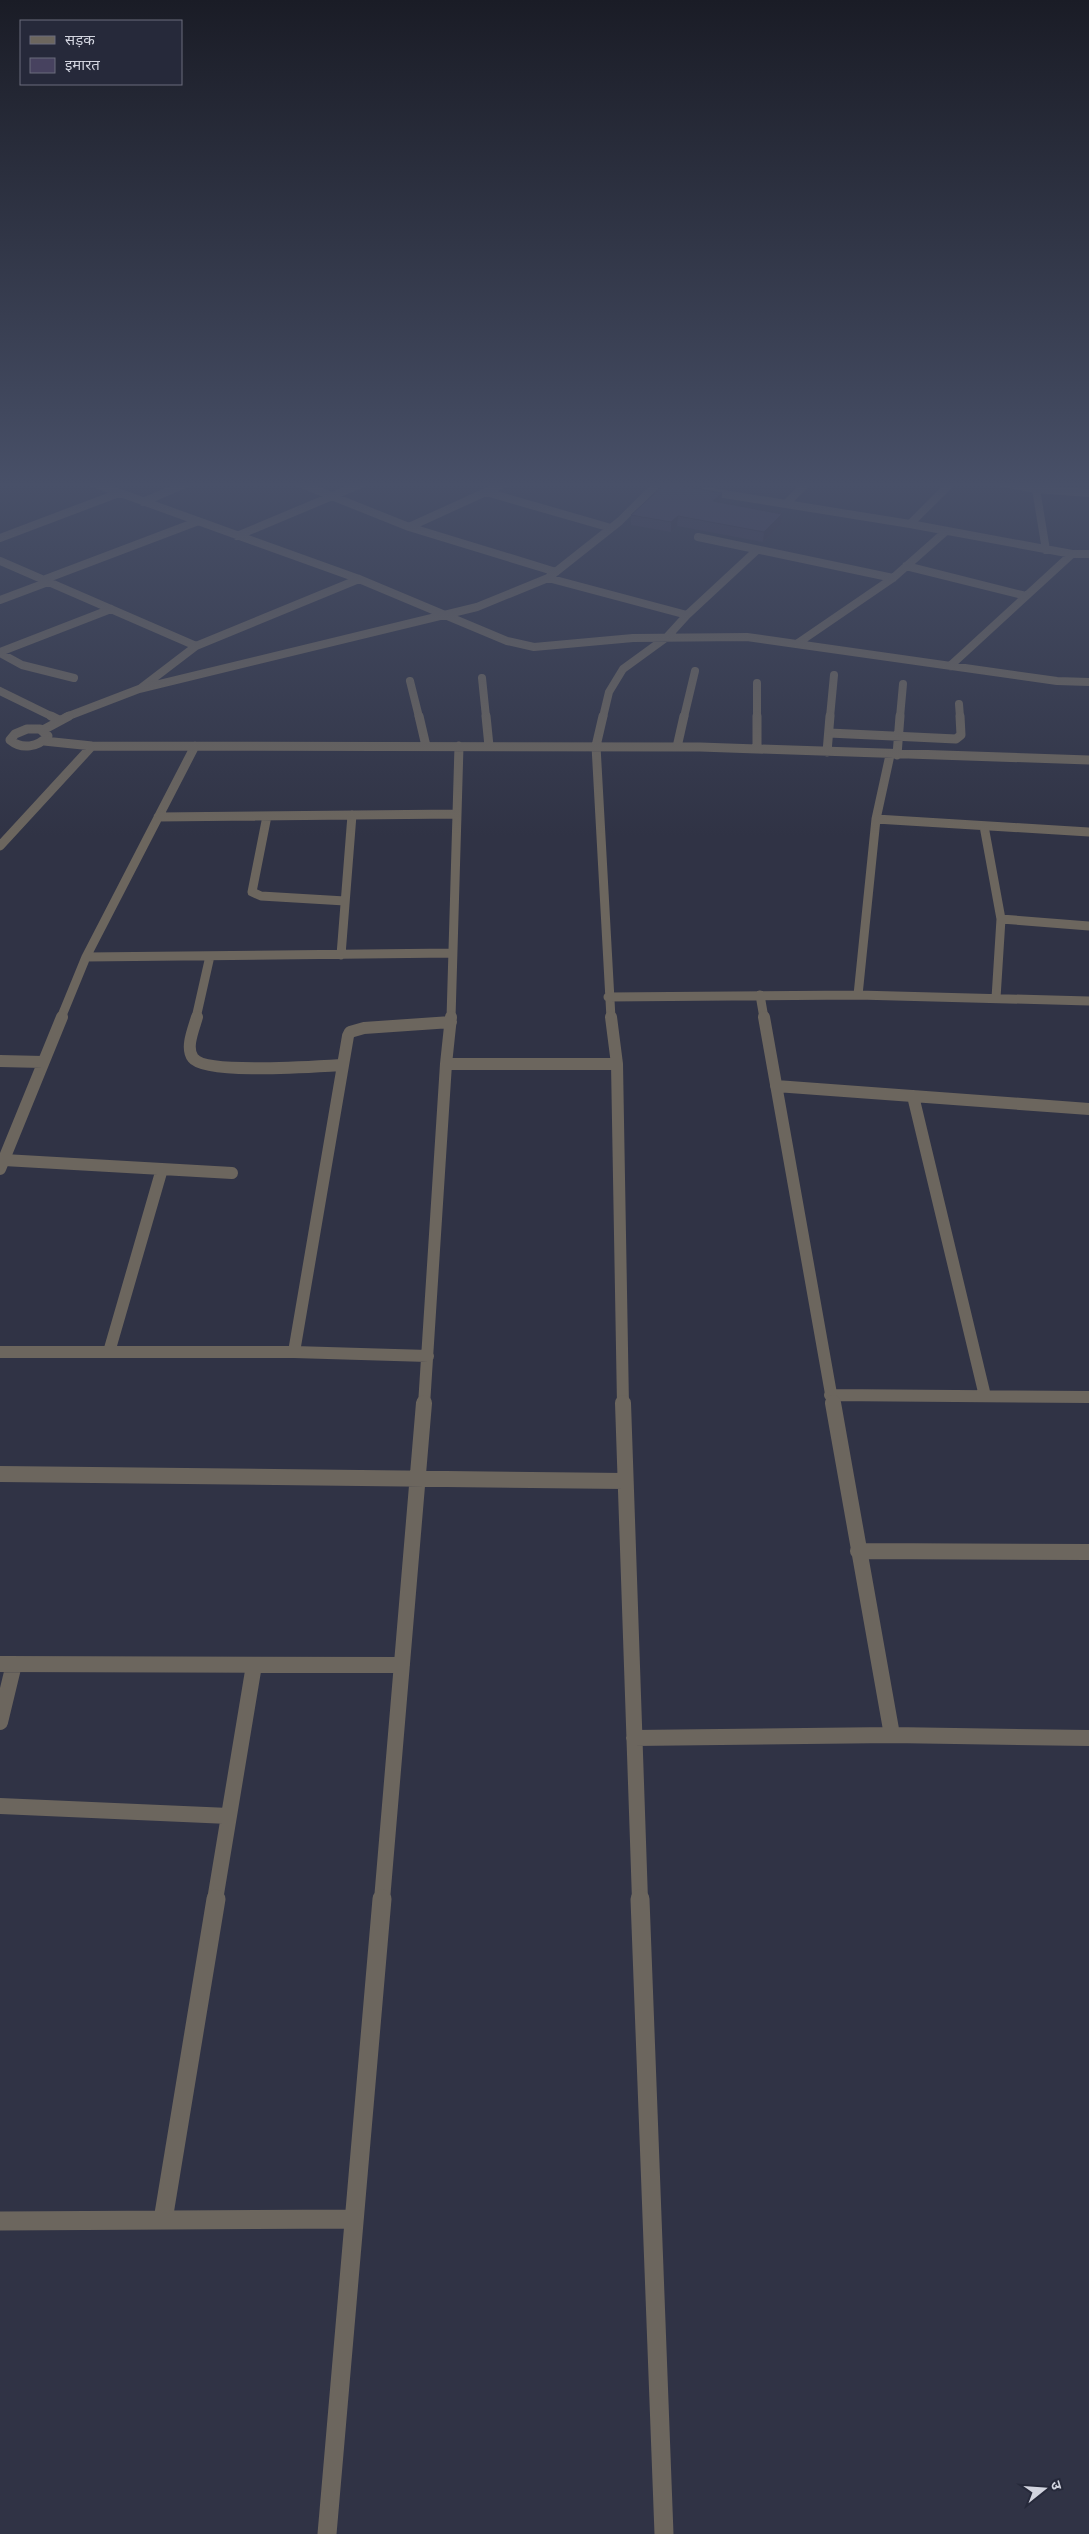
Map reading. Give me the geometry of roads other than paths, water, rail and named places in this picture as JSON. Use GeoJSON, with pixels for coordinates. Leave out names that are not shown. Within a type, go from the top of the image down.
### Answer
{"type":"FeatureCollection","features":[{"type":"Feature","properties":{"kind":"street"},"geometry":{"type":"LineString","coordinates":[[88,599],[196,646]]}},
{"type":"Feature","properties":{"kind":"street"},"geometry":{"type":"LineString","coordinates":[[139,689],[196,646],[310,599]]}},
{"type":"Feature","properties":{"kind":"street"},"geometry":{"type":"LineString","coordinates":[[407,599],[507,641],[534,647],[667,638],[748,638],[798,643],[1056,681],[1089,682]]}},
{"type":"Feature","properties":{"kind":"street"},"geometry":{"type":"LineString","coordinates":[[43,730],[75,713],[139,689],[445,615],[494,599]]}},
{"type":"Feature","properties":{"kind":"street"},"geometry":{"type":"LineString","coordinates":[[627,599],[686,615]]}},
{"type":"Feature","properties":{"kind":"street"},"geometry":{"type":"LineString","coordinates":[[664,2534],[624,1481],[617,1064],[608,997],[596,746],[609,692],[615,679],[637,658],[667,638],[686,615],[703,599]]}},
{"type":"Feature","properties":{"kind":"street"},"geometry":{"type":"LineString","coordinates":[[798,643],[862,599]]}},
{"type":"Feature","properties":{"kind":"street"},"geometry":{"type":"LineString","coordinates":[[950,666],[1022,599]]}},
{"type":"Feature","properties":{"kind":"street"},"geometry":{"type":"LineString","coordinates":[[0,652],[111,609]]}},
{"type":"Feature","properties":{"kind":"street"},"geometry":{"type":"LineString","coordinates":[[0,652],[22,665],[74,678]]}},
{"type":"Feature","properties":{"kind":"street"},"geometry":{"type":"LineString","coordinates":[[677,747],[695,671]]}},
{"type":"Feature","properties":{"kind":"street"},"geometry":{"type":"LineString","coordinates":[[827,752],[834,675]]}},
{"type":"Feature","properties":{"kind":"street"},"geometry":{"type":"LineString","coordinates":[[482,678],[489,746]]}},
{"type":"Feature","properties":{"kind":"street"},"geometry":{"type":"LineString","coordinates":[[410,681],[426,746]]}},
{"type":"Feature","properties":{"kind":"street"},"geometry":{"type":"LineString","coordinates":[[757,682],[757,749]]}},
{"type":"Feature","properties":{"kind":"street"},"geometry":{"type":"LineString","coordinates":[[858,995],[876,819],[899,737],[903,684]]}},
{"type":"Feature","properties":{"kind":"street"},"geometry":{"type":"LineString","coordinates":[[0,691],[59,720]]}},
{"type":"Feature","properties":{"kind":"street"},"geometry":{"type":"LineString","coordinates":[[829,734],[951,740],[959,738],[959,704]]}},
{"type":"Feature","properties":{"kind":"street"},"geometry":{"type":"LineString","coordinates":[[0,738],[29,729],[43,730],[48,734],[44,741]]}},
{"type":"Feature","properties":{"kind":"street"},"geometry":{"type":"LineString","coordinates":[[14,734],[10,740],[20,746]]}},
{"type":"Feature","properties":{"kind":"street"},"geometry":{"type":"LineString","coordinates":[[10,748],[33,746],[44,741],[92,746],[596,746],[757,749],[1089,760]]}},
{"type":"Feature","properties":{"kind":"street"},"geometry":{"type":"LineString","coordinates":[[0,846],[92,746]]}},
{"type":"Feature","properties":{"kind":"street"},"geometry":{"type":"LineString","coordinates":[[195,746],[86,957],[2,1164],[232,1173]]}},
{"type":"Feature","properties":{"kind":"street"},"geometry":{"type":"LineString","coordinates":[[327,2534],[419,1478],[446,1064],[451,1022],[459,746]]}},
{"type":"Feature","properties":{"kind":"street"},"geometry":{"type":"LineString","coordinates":[[158,817],[457,814]]}},
{"type":"Feature","properties":{"kind":"street"},"geometry":{"type":"LineString","coordinates":[[341,955],[352,815]]}},
{"type":"Feature","properties":{"kind":"street"},"geometry":{"type":"LineString","coordinates":[[267,816],[252,892],[261,896],[345,901]]}},
{"type":"Feature","properties":{"kind":"street"},"geometry":{"type":"LineString","coordinates":[[876,819],[1089,832]]}},
{"type":"Feature","properties":{"kind":"street"},"geometry":{"type":"LineString","coordinates":[[984,826],[1000,919],[996,998]]}},
{"type":"Feature","properties":{"kind":"street"},"geometry":{"type":"LineString","coordinates":[[1000,919],[1089,926]]}},
{"type":"Feature","properties":{"kind":"street"},"geometry":{"type":"LineString","coordinates":[[86,957],[452,954]]}},
{"type":"Feature","properties":{"kind":"street"},"geometry":{"type":"LineString","coordinates":[[210,956],[190,1047],[191,1056],[196,1062],[221,1067],[342,1065]]}},
{"type":"Feature","properties":{"kind":"street"},"geometry":{"type":"LineString","coordinates":[[760,995],[892,1735]]}},
{"type":"Feature","properties":{"kind":"street"},"geometry":{"type":"LineString","coordinates":[[608,997],[858,995],[1089,1001]]}},
{"type":"Feature","properties":{"kind":"street"},"geometry":{"type":"LineString","coordinates":[[294,1352],[348,1036],[356,1029],[451,1022]]}},
{"type":"Feature","properties":{"kind":"street"},"geometry":{"type":"LineString","coordinates":[[0,1061],[43,1062]]}},
{"type":"Feature","properties":{"kind":"street"},"geometry":{"type":"LineString","coordinates":[[446,1064],[617,1064]]}},
{"type":"Feature","properties":{"kind":"street"},"geometry":{"type":"LineString","coordinates":[[776,1086],[1089,1109]]}},
{"type":"Feature","properties":{"kind":"street"},"geometry":{"type":"LineString","coordinates":[[913,1096],[985,1396]]}},
{"type":"Feature","properties":{"kind":"street"},"geometry":{"type":"LineString","coordinates":[[109,1352],[162,1169]]}},
{"type":"Feature","properties":{"kind":"street"},"geometry":{"type":"LineString","coordinates":[[0,1352],[294,1352],[428,1356]]}},
{"type":"Feature","properties":{"kind":"street"},"geometry":{"type":"LineString","coordinates":[[830,1395],[1089,1397]]}},
{"type":"Feature","properties":{"kind":"street"},"geometry":{"type":"LineString","coordinates":[[0,1474],[624,1481]]}},
{"type":"Feature","properties":{"kind":"street"},"geometry":{"type":"LineString","coordinates":[[858,1551],[1089,1552]]}},
{"type":"Feature","properties":{"kind":"street"},"geometry":{"type":"LineString","coordinates":[[0,1722],[7,1664],[402,1665]]}},
{"type":"Feature","properties":{"kind":"street"},"geometry":{"type":"LineString","coordinates":[[163,2220],[254,1665]]}},
{"type":"Feature","properties":{"kind":"street"},"geometry":{"type":"LineString","coordinates":[[634,1738],[892,1735],[1089,1738]]}},
{"type":"Feature","properties":{"kind":"street"},"geometry":{"type":"LineString","coordinates":[[0,1806],[229,1816]]}},
{"type":"Feature","properties":{"kind":"street"},"geometry":{"type":"LineString","coordinates":[[0,2221],[354,2218]]}}]}
